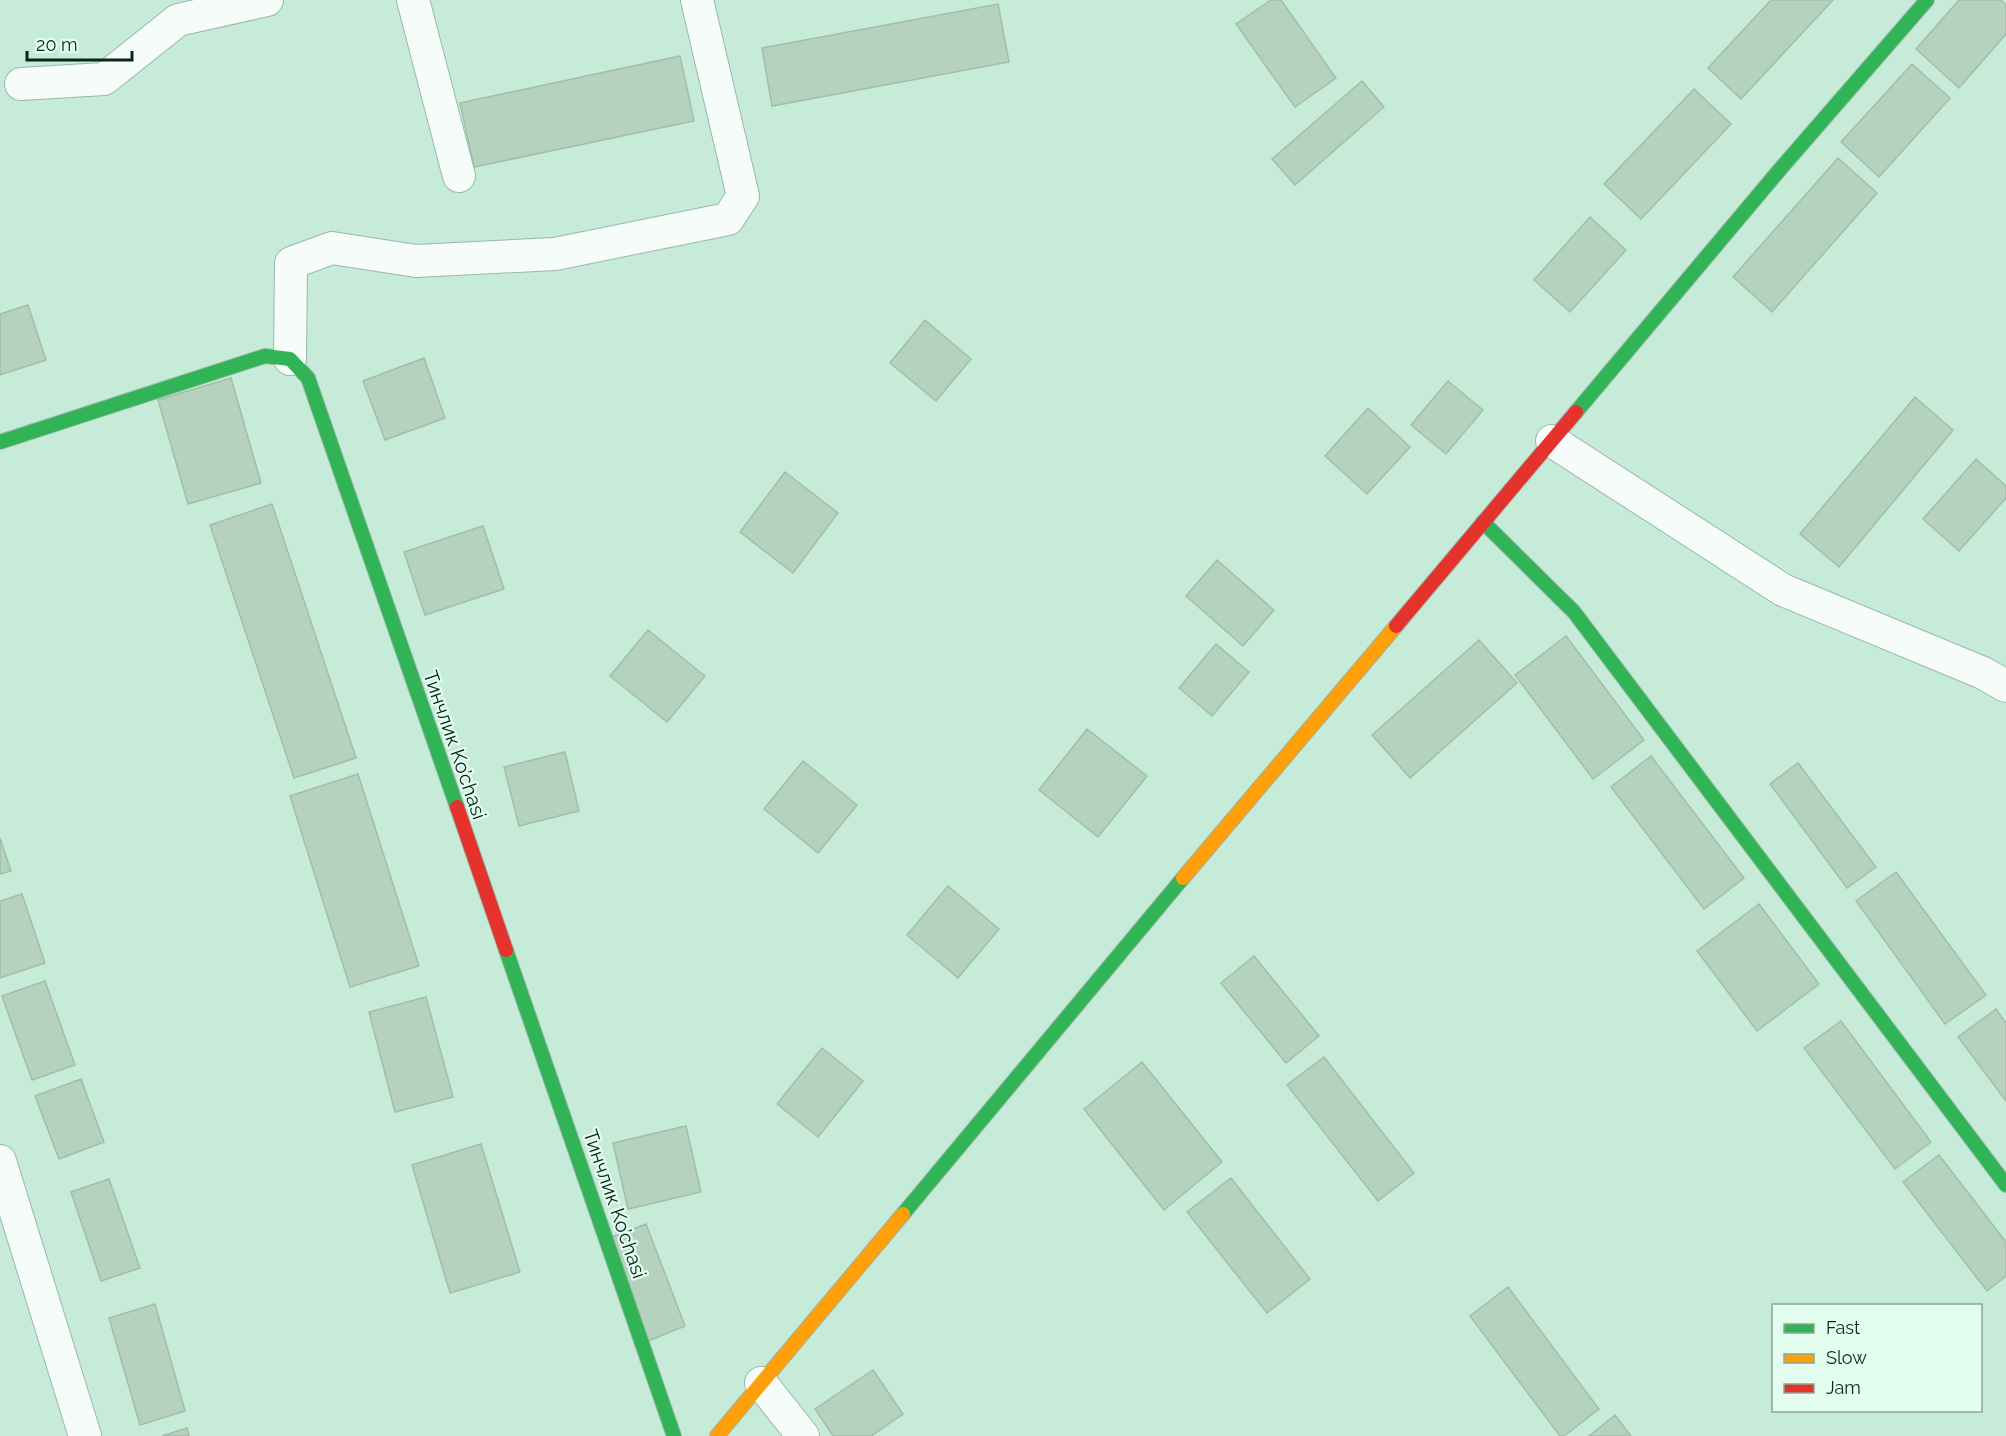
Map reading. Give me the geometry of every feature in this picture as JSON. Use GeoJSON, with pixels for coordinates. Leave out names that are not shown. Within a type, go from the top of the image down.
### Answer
{"type":"FeatureCollection","features":[{"type":"Feature","properties":{"kind":"street"},"geometry":{"type":"LineString","coordinates":[[21,84],[104,79],[178,20],[267,0]]}},
{"type":"Feature","properties":{"kind":"street"},"geometry":{"type":"LineString","coordinates":[[413,0],[459,176]]}},
{"type":"Feature","properties":{"kind":"street"},"geometry":{"type":"LineString","coordinates":[[0,442],[265,356],[290,359],[291,263],[332,248],[416,261],[555,254],[728,219],[743,196],[697,0]]}},
{"type":"Feature","properties":{"kind":"street"},"geometry":{"type":"LineString","coordinates":[[717,1436],[1782,167],[1927,0]]}},
{"type":"Feature","properties":{"kind":"street","name":"Тинчлик Ko’chasi"},"geometry":{"type":"LineString","coordinates":[[290,359],[308,378],[674,1436]]}},
{"type":"Feature","properties":{"kind":"street"},"geometry":{"type":"LineString","coordinates":[[1552,441],[1783,590],[1983,673],[2006,686]]}},
{"type":"Feature","properties":{"kind":"street"},"geometry":{"type":"LineString","coordinates":[[1483,522],[1574,612],[2006,1185]]}},
{"type":"Feature","properties":{"kind":"street"},"geometry":{"type":"LineString","coordinates":[[0,1161],[85,1436]]}},
{"type":"Feature","properties":{"kind":"street"},"geometry":{"type":"LineString","coordinates":[[761,1383],[803,1436]]}},
{"type":"Feature","properties":{"kind":"building"},"geometry":{"type":"Polygon","coordinates":[[[1271,0],[1281,0],[1336,78],[1295,107],[1236,24],[1271,0]]]}},
{"type":"Feature","properties":{"kind":"building"},"geometry":{"type":"Polygon","coordinates":[[[1771,0],[1833,0],[1741,99],[1708,68],[1771,0]]]}},
{"type":"Feature","properties":{"kind":"building"},"geometry":{"type":"Polygon","coordinates":[[[1959,0],[2001,0],[2006,5],[2006,34],[1959,88],[1916,49],[1959,0]]]}},
{"type":"Feature","properties":{"kind":"building"},"geometry":{"type":"Polygon","coordinates":[[[998,4],[1009,62],[772,106],[762,48],[998,4]]]}},
{"type":"Feature","properties":{"kind":"building"},"geometry":{"type":"Polygon","coordinates":[[[680,56],[694,121],[474,167],[460,103],[680,56]]]}},
{"type":"Feature","properties":{"kind":"building"},"geometry":{"type":"Polygon","coordinates":[[[1912,64],[1950,98],[1879,177],[1841,142],[1912,64]]]}},
{"type":"Feature","properties":{"kind":"building"},"geometry":{"type":"Polygon","coordinates":[[[1362,81],[1384,107],[1295,185],[1272,159],[1362,81]]]}},
{"type":"Feature","properties":{"kind":"building"},"geometry":{"type":"Polygon","coordinates":[[[1694,89],[1731,124],[1641,219],[1604,184],[1694,89]]]}},
{"type":"Feature","properties":{"kind":"building"},"geometry":{"type":"Polygon","coordinates":[[[1838,158],[1877,193],[1772,312],[1733,277],[1838,158]]]}},
{"type":"Feature","properties":{"kind":"building"},"geometry":{"type":"Polygon","coordinates":[[[1590,217],[1626,250],[1570,312],[1534,280],[1590,217]]]}},
{"type":"Feature","properties":{"kind":"building"},"geometry":{"type":"Polygon","coordinates":[[[28,305],[46,360],[0,375],[0,314],[28,305]]]}},
{"type":"Feature","properties":{"kind":"building"},"geometry":{"type":"Polygon","coordinates":[[[925,320],[971,359],[936,401],[890,363],[925,320]]]}},
{"type":"Feature","properties":{"kind":"building"},"geometry":{"type":"Polygon","coordinates":[[[424,358],[445,418],[385,440],[363,381],[424,358]]]}},
{"type":"Feature","properties":{"kind":"building"},"geometry":{"type":"Polygon","coordinates":[[[231,378],[261,483],[188,504],[158,400],[231,378]]]}},
{"type":"Feature","properties":{"kind":"building"},"geometry":{"type":"Polygon","coordinates":[[[1448,381],[1483,410],[1446,454],[1411,425],[1448,381]]]}},
{"type":"Feature","properties":{"kind":"building"},"geometry":{"type":"Polygon","coordinates":[[[1915,397],[1953,430],[1839,567],[1800,534],[1915,397]]]}},
{"type":"Feature","properties":{"kind":"building"},"geometry":{"type":"Polygon","coordinates":[[[1368,408],[1410,447],[1367,494],[1325,456],[1368,408]]]}},
{"type":"Feature","properties":{"kind":"building"},"geometry":{"type":"Polygon","coordinates":[[[1976,459],[2006,486],[2006,498],[1959,551],[1923,519],[1976,459]]]}},
{"type":"Feature","properties":{"kind":"building"},"geometry":{"type":"Polygon","coordinates":[[[785,472],[838,513],[793,573],[740,532],[785,472]]]}},
{"type":"Feature","properties":{"kind":"building"},"geometry":{"type":"Polygon","coordinates":[[[272,504],[356,758],[294,778],[210,525],[272,504]]]}},
{"type":"Feature","properties":{"kind":"building"},"geometry":{"type":"Polygon","coordinates":[[[483,526],[504,589],[425,615],[404,552],[483,526]]]}},
{"type":"Feature","properties":{"kind":"building"},"geometry":{"type":"Polygon","coordinates":[[[1217,560],[1274,610],[1243,646],[1186,596],[1217,560]]]}},
{"type":"Feature","properties":{"kind":"building"},"geometry":{"type":"Polygon","coordinates":[[[648,630],[705,676],[667,722],[610,676],[648,630]]]}},
{"type":"Feature","properties":{"kind":"building"},"geometry":{"type":"Polygon","coordinates":[[[1566,636],[1644,740],[1593,779],[1515,675],[1566,636]]]}},
{"type":"Feature","properties":{"kind":"building"},"geometry":{"type":"Polygon","coordinates":[[[1479,640],[1517,683],[1410,778],[1372,735],[1479,640]]]}},
{"type":"Feature","properties":{"kind":"building"},"geometry":{"type":"Polygon","coordinates":[[[1216,644],[1249,672],[1212,716],[1179,688],[1216,644]]]}},
{"type":"Feature","properties":{"kind":"building"},"geometry":{"type":"Polygon","coordinates":[[[1087,729],[1147,776],[1098,837],[1039,790],[1087,729]]]}},
{"type":"Feature","properties":{"kind":"building"},"geometry":{"type":"Polygon","coordinates":[[[565,752],[579,811],[519,826],[504,767],[565,752]]]}},
{"type":"Feature","properties":{"kind":"building"},"geometry":{"type":"Polygon","coordinates":[[[1651,756],[1744,878],[1704,909],[1611,787],[1651,756]]]}},
{"type":"Feature","properties":{"kind":"building"},"geometry":{"type":"Polygon","coordinates":[[[803,761],[857,805],[818,853],[764,809],[803,761]]]}},
{"type":"Feature","properties":{"kind":"building"},"geometry":{"type":"Polygon","coordinates":[[[1798,763],[1876,867],[1847,888],[1770,784],[1798,763]]]}},
{"type":"Feature","properties":{"kind":"building"},"geometry":{"type":"Polygon","coordinates":[[[358,774],[419,966],[350,987],[290,796],[358,774]]]}},
{"type":"Feature","properties":{"kind":"building"},"geometry":{"type":"Polygon","coordinates":[[[0,838],[11,871],[0,874],[0,838]]]}},
{"type":"Feature","properties":{"kind":"building"},"geometry":{"type":"Polygon","coordinates":[[[1896,872],[1986,995],[1945,1024],[1856,901],[1896,872]]]}},
{"type":"Feature","properties":{"kind":"building"},"geometry":{"type":"Polygon","coordinates":[[[948,886],[999,929],[958,978],[907,935],[948,886]]]}},
{"type":"Feature","properties":{"kind":"building"},"geometry":{"type":"Polygon","coordinates":[[[22,894],[45,963],[0,978],[0,901],[22,894]]]}},
{"type":"Feature","properties":{"kind":"building"},"geometry":{"type":"Polygon","coordinates":[[[1759,904],[1819,984],[1757,1031],[1697,951],[1759,904]]]}},
{"type":"Feature","properties":{"kind":"building"},"geometry":{"type":"Polygon","coordinates":[[[1254,956],[1319,1036],[1286,1063],[1221,983],[1254,956]]]}},
{"type":"Feature","properties":{"kind":"building"},"geometry":{"type":"Polygon","coordinates":[[[45,981],[75,1065],[32,1080],[2,996],[45,981]]]}},
{"type":"Feature","properties":{"kind":"building"},"geometry":{"type":"Polygon","coordinates":[[[426,997],[453,1097],[395,1112],[369,1012],[426,997]]]}},
{"type":"Feature","properties":{"kind":"building"},"geometry":{"type":"Polygon","coordinates":[[[1996,1009],[2006,1023],[2006,1101],[1958,1037],[1996,1009]]]}},
{"type":"Feature","properties":{"kind":"building"},"geometry":{"type":"Polygon","coordinates":[[[1841,1021],[1931,1142],[1895,1169],[1804,1048],[1841,1021]]]}},
{"type":"Feature","properties":{"kind":"building"},"geometry":{"type":"Polygon","coordinates":[[[822,1048],[863,1081],[818,1137],[777,1104],[822,1048]]]}},
{"type":"Feature","properties":{"kind":"building"},"geometry":{"type":"Polygon","coordinates":[[[1324,1057],[1414,1173],[1378,1201],[1287,1085],[1324,1057]]]}},
{"type":"Feature","properties":{"kind":"building"},"geometry":{"type":"Polygon","coordinates":[[[1142,1062],[1222,1162],[1164,1210],[1084,1109],[1142,1062]]]}},
{"type":"Feature","properties":{"kind":"building"},"geometry":{"type":"Polygon","coordinates":[[[81,1079],[104,1142],[59,1159],[35,1096],[81,1079]]]}},
{"type":"Feature","properties":{"kind":"building"},"geometry":{"type":"Polygon","coordinates":[[[686,1126],[701,1192],[628,1209],[613,1143],[686,1126]]]}},
{"type":"Feature","properties":{"kind":"building"},"geometry":{"type":"Polygon","coordinates":[[[481,1144],[520,1272],[450,1293],[412,1165],[481,1144]]]}},
{"type":"Feature","properties":{"kind":"building"},"geometry":{"type":"Polygon","coordinates":[[[1939,1155],[2006,1242],[2006,1276],[1987,1291],[1903,1182],[1939,1155]]]}},
{"type":"Feature","properties":{"kind":"building"},"geometry":{"type":"Polygon","coordinates":[[[1231,1178],[1310,1279],[1267,1313],[1187,1212],[1231,1178]]]}},
{"type":"Feature","properties":{"kind":"building"},"geometry":{"type":"Polygon","coordinates":[[[109,1179],[140,1268],[101,1281],[71,1192],[109,1179]]]}},
{"type":"Feature","properties":{"kind":"building"},"geometry":{"type":"Polygon","coordinates":[[[646,1224],[685,1326],[648,1341],[609,1238],[646,1224]]]}},
{"type":"Feature","properties":{"kind":"building"},"geometry":{"type":"Polygon","coordinates":[[[1508,1287],[1599,1409],[1564,1436],[1560,1436],[1470,1316],[1508,1287]]]}},
{"type":"Feature","properties":{"kind":"building"},"geometry":{"type":"Polygon","coordinates":[[[155,1304],[185,1411],[140,1425],[109,1318],[155,1304]]]}},
{"type":"Feature","properties":{"kind":"building"},"geometry":{"type":"Polygon","coordinates":[[[873,1370],[903,1414],[871,1436],[833,1436],[815,1409],[873,1370]]]}},
{"type":"Feature","properties":{"kind":"building"},"geometry":{"type":"Polygon","coordinates":[[[1615,1415],[1631,1436],[1589,1436],[1615,1415]]]}},
{"type":"Feature","properties":{"kind":"building"},"geometry":{"type":"Polygon","coordinates":[[[187,1428],[189,1436],[162,1436],[187,1428]]]}},
{"type":"Feature","properties":{"kind":"traffic: fast"},"geometry":{"type":"LineString","coordinates":[[1576,412],[1782,167],[1927,0]]}},
{"type":"Feature","properties":{"kind":"traffic: fast"},"geometry":{"type":"LineString","coordinates":[[0,442],[265,356],[290,359],[308,378],[457,807]]}},
{"type":"Feature","properties":{"kind":"traffic: fast"},"geometry":{"type":"LineString","coordinates":[[1483,522],[1574,612],[2006,1185]]}},
{"type":"Feature","properties":{"kind":"traffic: fast"},"geometry":{"type":"LineString","coordinates":[[903,1214],[1183,878]]}},
{"type":"Feature","properties":{"kind":"traffic: fast"},"geometry":{"type":"LineString","coordinates":[[506,950],[674,1436]]}},
{"type":"Feature","properties":{"kind":"traffic: slow"},"geometry":{"type":"LineString","coordinates":[[1183,878],[1396,626]]}},
{"type":"Feature","properties":{"kind":"traffic: slow"},"geometry":{"type":"LineString","coordinates":[[717,1436],[903,1214]]}},
{"type":"Feature","properties":{"kind":"traffic: jam"},"geometry":{"type":"LineString","coordinates":[[1396,626],[1576,412]]}},
{"type":"Feature","properties":{"kind":"traffic: jam"},"geometry":{"type":"LineString","coordinates":[[457,807],[506,950]]}}]}
